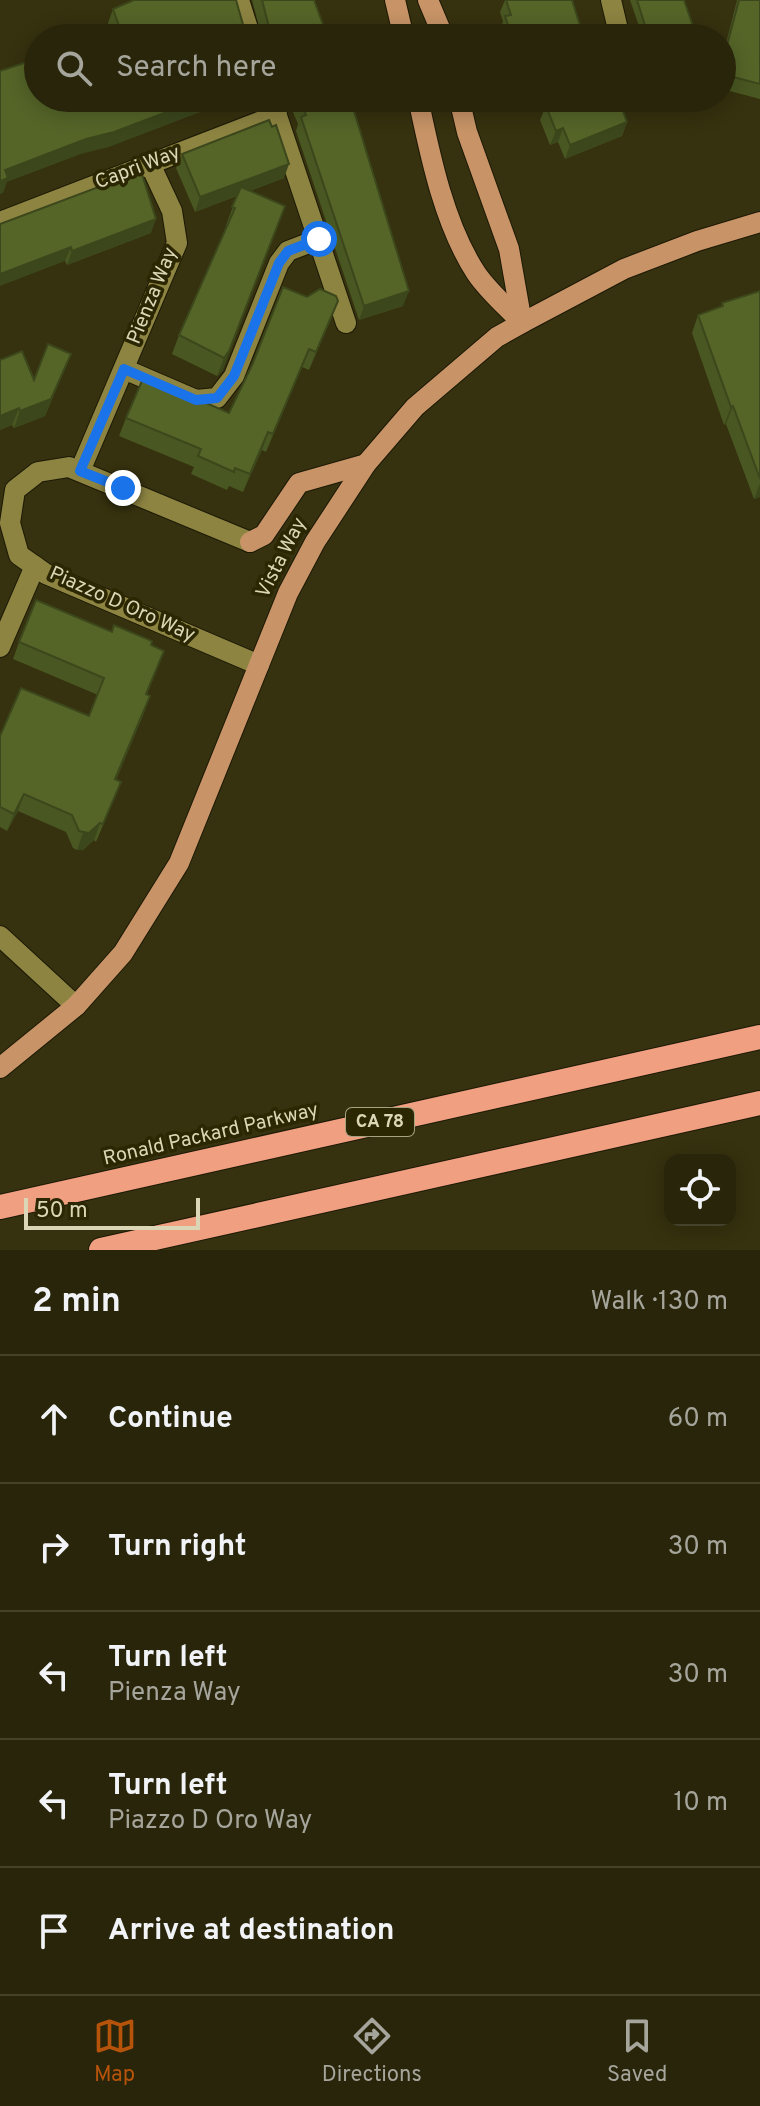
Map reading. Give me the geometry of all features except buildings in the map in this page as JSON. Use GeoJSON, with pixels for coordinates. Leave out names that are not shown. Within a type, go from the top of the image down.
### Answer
{"type":"FeatureCollection","features":[{"type":"Feature","properties":{"kind":"highway","name":"Ronald Packard Parkway"},"geometry":{"type":"LineString","coordinates":[[0,1207],[760,1037]]}},
{"type":"Feature","properties":{"kind":"highway"},"geometry":{"type":"LineString","coordinates":[[101,1250],[760,1103]]}},
{"type":"Feature","properties":{"kind":"main road"},"geometry":{"type":"LineString","coordinates":[[395,0],[401,24]]}},
{"type":"Feature","properties":{"kind":"main road"},"geometry":{"type":"LineString","coordinates":[[428,0],[439,24]]}},
{"type":"Feature","properties":{"kind":"main road"},"geometry":{"type":"LineString","coordinates":[[439,0],[443,24]]}},
{"type":"Feature","properties":{"kind":"main road"},"geometry":{"type":"LineString","coordinates":[[421,112],[456,237],[477,274],[522,323]]}},
{"type":"Feature","properties":{"kind":"main road"},"geometry":{"type":"LineString","coordinates":[[462,112],[509,249],[522,323]]}},
{"type":"Feature","properties":{"kind":"main road","name":"Vista Way"},"geometry":{"type":"LineString","coordinates":[[0,1068],[76,1006],[123,953],[179,863],[288,593],[315,542],[366,464],[415,407],[497,337],[522,323],[624,269],[697,241],[760,222]]}},
{"type":"Feature","properties":{"kind":"main road"},"geometry":{"type":"LineString","coordinates":[[250,542],[264,535],[299,483],[366,464]]}},
{"type":"Feature","properties":{"kind":"street"},"geometry":{"type":"LineString","coordinates":[[239,0],[247,24]]}},
{"type":"Feature","properties":{"kind":"street"},"geometry":{"type":"LineString","coordinates":[[611,0],[617,24]]}},
{"type":"Feature","properties":{"kind":"street","name":"Capri Way"},"geometry":{"type":"LineString","coordinates":[[0,222],[150,164],[261,112]]}},
{"type":"Feature","properties":{"kind":"street"},"geometry":{"type":"LineString","coordinates":[[276,112],[346,323]]}},
{"type":"Feature","properties":{"kind":"street","name":"Pienza Way"},"geometry":{"type":"LineString","coordinates":[[80,471],[177,243],[172,211],[150,164]]}},
{"type":"Feature","properties":{"kind":"street"},"geometry":{"type":"LineString","coordinates":[[124,369],[196,400],[217,398],[234,376],[279,263],[288,251],[319,239]]}},
{"type":"Feature","properties":{"kind":"street","name":"Piazzo D Oro Way"},"geometry":{"type":"LineString","coordinates":[[250,542],[69,467],[38,472],[15,490],[10,523],[19,555],[46,574],[259,665]]}},
{"type":"Feature","properties":{"kind":"street"},"geometry":{"type":"LineString","coordinates":[[0,647],[35,566]]}},
{"type":"Feature","properties":{"kind":"street"},"geometry":{"type":"LineString","coordinates":[[0,936],[76,1006]]}},
{"type":"Feature","properties":{"kind":"route"},"geometry":{"type":"LineString","coordinates":[[123,488],[80,471],[124,369],[196,400],[217,398],[234,376],[279,263],[288,251],[319,239]]}}]}
